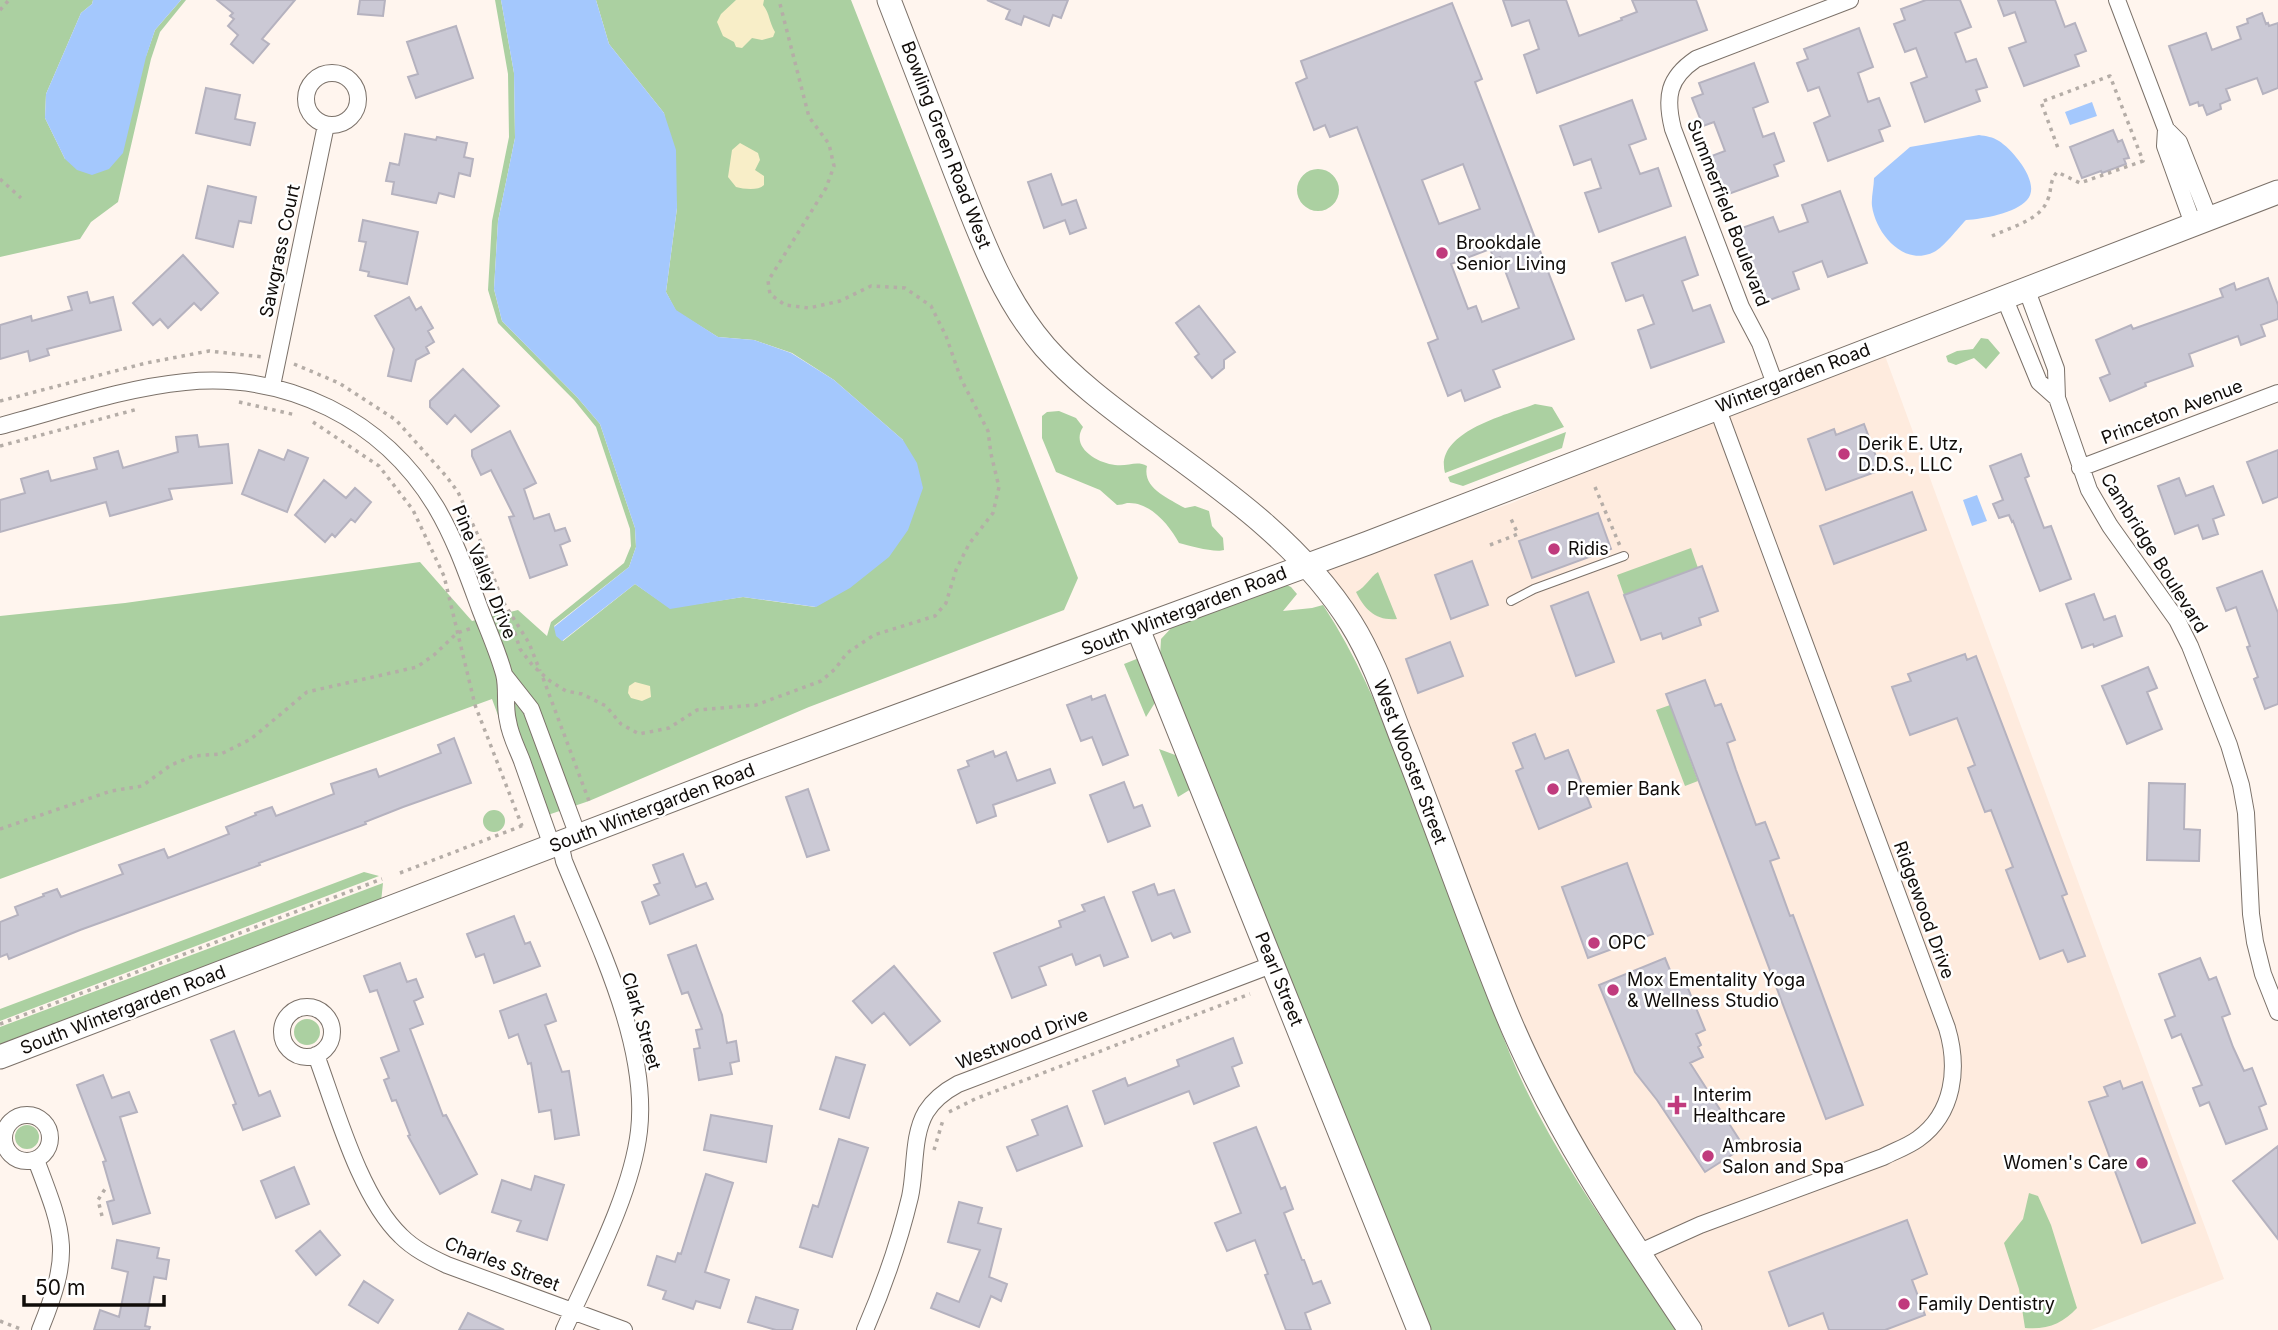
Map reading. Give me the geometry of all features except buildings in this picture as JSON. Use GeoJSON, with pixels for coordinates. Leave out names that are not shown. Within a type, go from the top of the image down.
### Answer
{"type":"FeatureCollection","features":[{"type":"Feature","properties":{"kind":"street","name":"Bowling Green Road West"},"geometry":{"type":"LineString","coordinates":[[889,0],[982,239],[1005,289]]}},
{"type":"Feature","properties":{"kind":"street","name":"Summerfield Boulevard"},"geometry":{"type":"LineString","coordinates":[[1775,384],[1760,343],[1741,307],[1674,130],[1669,114],[1669,98],[1672,83],[1681,69],[1696,59],[1850,0]]}},
{"type":"Feature","properties":{"kind":"street"},"geometry":{"type":"LineString","coordinates":[[2117,0],[2166,129],[2165,146],[2201,221]]}},
{"type":"Feature","properties":{"kind":"street","name":"Sawgrass Court"},"geometry":{"type":"LineString","coordinates":[[272,386],[327,125]]}},
{"type":"Feature","properties":{"kind":"street","name":"Wintergarden Road"},"geometry":{"type":"LineString","coordinates":[[1308,565],[2278,192]]}},
{"type":"Feature","properties":{"kind":"street","name":"Cambridge Boulevard"},"geometry":{"type":"LineString","coordinates":[[2026,288],[2056,369],[2057,398],[2080,468],[2110,526],[2178,620],[2229,745],[2246,813],[2255,942],[2271,971],[2278,1012]]}},
{"type":"Feature","properties":{"kind":"street","name":"West Wooster Street"},"geometry":{"type":"LineString","coordinates":[[1005,289],[1045,347],[1074,377],[1106,404],[1220,488],[1274,533],[1308,565],[1353,626],[1372,663],[1504,1008],[1532,1070],[1567,1138],[1638,1253],[1690,1330]]}},
{"type":"Feature","properties":{"kind":"street","name":"Cambridge Boulevard"},"geometry":{"type":"LineString","coordinates":[[2004,296],[2039,382],[2057,398]]}},
{"type":"Feature","properties":{"kind":"street","name":"Pine Valley Drive"},"geometry":{"type":"LineString","coordinates":[[0,426],[159,386],[229,380],[298,393],[348,417],[371,433],[411,472],[436,506],[449,531],[505,676],[531,709],[563,842]]}},
{"type":"Feature","properties":{"kind":"street","name":"Princeton Avenue"},"geometry":{"type":"LineString","coordinates":[[2080,468],[2278,393]]}},
{"type":"Feature","properties":{"kind":"street","name":"Ridgewood Drive"},"geometry":{"type":"LineString","coordinates":[[1638,1253],[1908,1145],[1920,1138],[1938,1118],[1953,1081],[1953,1054],[1947,1028],[1717,407]]}},
{"type":"Feature","properties":{"kind":"street","name":"South Wintergarden Road"},"geometry":{"type":"LineString","coordinates":[[0,1057],[757,768],[1308,565]]}},
{"type":"Feature","properties":{"kind":"street","name":"Pearl Street"},"geometry":{"type":"LineString","coordinates":[[1138,629],[1419,1330]]}},
{"type":"Feature","properties":{"kind":"street","name":"Pine Valley Drive"},"geometry":{"type":"LineString","coordinates":[[505,676],[508,722],[563,842]]}},
{"type":"Feature","properties":{"kind":"street","name":"Clark Street"},"geometry":{"type":"LineString","coordinates":[[563,842],[564,861],[621,1008],[633,1049],[641,1104],[634,1159],[621,1199],[565,1330]]}},
{"type":"Feature","properties":{"kind":"street","name":"Westwood Drive"},"geometry":{"type":"LineString","coordinates":[[865,1330],[888,1276],[901,1234],[911,1192],[921,1124],[935,1100],[958,1084],[1274,964]]}},
{"type":"Feature","properties":{"kind":"street","name":"Charles Street"},"geometry":{"type":"LineString","coordinates":[[316,1055],[374,1201],[401,1236],[424,1253],[447,1265],[624,1330]]}},
{"type":"Feature","properties":{"kind":"street"},"geometry":{"type":"LineString","coordinates":[[36,1160],[58,1216],[62,1246],[60,1276],[40,1330]]}},
{"type":"Feature","properties":{"kind":"lane"},"geometry":{"type":"LineString","coordinates":[[1511,601],[1534,589],[1624,556]]}},
{"type":"Feature","properties":{"kind":"path"},"geometry":{"type":"LineString","coordinates":[[0,10],[9,0]]}},
{"type":"Feature","properties":{"kind":"path"},"geometry":{"type":"LineString","coordinates":[[0,830],[111,791],[142,786],[171,765],[193,756],[221,754],[251,739],[307,692],[417,667],[457,633],[485,624],[504,620],[515,633],[520,649],[542,675],[566,691],[582,694],[606,706],[621,724],[639,734],[669,728],[697,710],[756,705],[821,681],[847,653],[874,635],[935,616],[946,603],[956,570],[969,544],[993,513],[999,487],[988,431],[961,379],[946,336],[931,306],[905,288],[872,286],[840,302],[809,308],[785,305],[770,294],[768,281],[826,188],[834,166],[829,144],[809,117],[779,0]]}},
{"type":"Feature","properties":{"kind":"path"},"geometry":{"type":"LineString","coordinates":[[1992,236],[2039,214],[2049,198],[2051,180],[2057,172],[2080,183],[2143,161],[2110,76],[2041,102],[2058,148]]}},
{"type":"Feature","properties":{"kind":"path"},"geometry":{"type":"LineString","coordinates":[[0,179],[21,198]]}},
{"type":"Feature","properties":{"kind":"path"},"geometry":{"type":"LineString","coordinates":[[0,401],[146,363],[209,351],[277,359],[340,383],[396,420],[458,492],[480,540],[502,600],[529,643],[589,801]]}},
{"type":"Feature","properties":{"kind":"path"},"geometry":{"type":"LineString","coordinates":[[227,400],[297,415]]}},
{"type":"Feature","properties":{"kind":"path"},"geometry":{"type":"LineString","coordinates":[[0,446],[141,408]]}},
{"type":"Feature","properties":{"kind":"path"},"geometry":{"type":"LineString","coordinates":[[309,418],[379,467],[413,510],[444,576],[475,705],[522,826]]}},
{"type":"Feature","properties":{"kind":"path"},"geometry":{"type":"LineString","coordinates":[[1595,487],[1624,556]]}},
{"type":"Feature","properties":{"kind":"path"},"geometry":{"type":"LineString","coordinates":[[1490,544],[1518,534],[1511,519]]}},
{"type":"Feature","properties":{"kind":"path"},"geometry":{"type":"LineString","coordinates":[[400,873],[533,822]]}},
{"type":"Feature","properties":{"kind":"path"},"geometry":{"type":"LineString","coordinates":[[0,1024],[382,879]]}},
{"type":"Feature","properties":{"kind":"path"},"geometry":{"type":"LineString","coordinates":[[931,1161],[944,1115],[975,1099],[1250,994]]}},
{"type":"Feature","properties":{"kind":"path"},"geometry":{"type":"LineString","coordinates":[[102,1216],[98,1200],[105,1189]]}},
{"type":"Feature","properties":{"kind":"path"},"geometry":{"type":"LineString","coordinates":[[0,1321],[23,1330]]}},
{"type":"Feature","properties":{"kind":"shaded area"},"geometry":{"type":"Polygon","coordinates":[[[1884,353],[2224,1279],[2091,1330],[1703,1330],[1580,1143],[1522,1021],[1387,672],[1319,569],[1512,503],[1685,429],[1884,353]]]}},
{"type":"Feature","properties":{"kind":"green space"},"geometry":{"type":"Polygon","coordinates":[[[0,0],[93,0],[81,13],[46,94],[45,118],[65,159],[146,56],[155,30],[181,0],[186,0],[160,32],[151,59],[118,202],[91,222],[80,239],[0,257],[0,0]]]}},
{"type":"Feature","properties":{"kind":"green space"},"geometry":{"type":"Polygon","coordinates":[[[495,0],[501,0],[514,73],[515,138],[498,221],[494,289],[502,321],[600,424],[635,528],[636,547],[629,567],[554,626],[563,641],[635,584],[670,608],[743,597],[815,607],[903,440],[834,380],[792,353],[754,340],[718,337],[676,311],[666,292],[677,208],[664,113],[609,44],[596,0],[851,0],[1078,578],[1064,610],[809,707],[589,801],[536,819],[492,699],[0,879],[0,616],[125,603],[420,562],[472,621],[518,610],[547,636],[551,622],[624,563],[631,546],[630,529],[596,427],[574,400],[498,323],[488,290],[492,221],[509,137],[508,74],[495,0]]]}},
{"type":"Feature","properties":{"kind":"green space"},"geometry":{"type":"Polygon","coordinates":[[[1318,169],[1333,175],[1339,190],[1333,205],[1318,211],[1303,205],[1297,190],[1303,175],[1318,169]]]}},
{"type":"Feature","properties":{"kind":"green space"},"geometry":{"type":"Polygon","coordinates":[[[1981,338],[1988,339],[2000,353],[1986,369],[1974,358],[1956,365],[1948,362],[1946,356],[1973,349],[1981,338]]]}},
{"type":"Feature","properties":{"kind":"green space"},"geometry":{"type":"Polygon","coordinates":[[[1535,404],[1552,407],[1564,427],[1445,473],[1445,459],[1450,446],[1461,436],[1491,420],[1535,404]]]}},
{"type":"Feature","properties":{"kind":"green space"},"geometry":{"type":"Polygon","coordinates":[[[1059,411],[1076,418],[1083,427],[1080,441],[1087,453],[1108,464],[1147,466],[1148,480],[1164,496],[1185,508],[1195,506],[1209,511],[1212,526],[1223,538],[1224,550],[1209,550],[1179,543],[1165,522],[1151,510],[1135,503],[1117,505],[1100,490],[1056,472],[1042,438],[1042,416],[1047,412],[1059,411]]]}},
{"type":"Feature","properties":{"kind":"green space"},"geometry":{"type":"Polygon","coordinates":[[[1566,432],[1562,448],[1463,486],[1450,482],[1448,477],[1566,432]]]}},
{"type":"Feature","properties":{"kind":"green space"},"geometry":{"type":"Polygon","coordinates":[[[1691,548],[1698,568],[1624,595],[1617,575],[1691,548]]]}},
{"type":"Feature","properties":{"kind":"green space"},"geometry":{"type":"Polygon","coordinates":[[[1378,572],[1397,619],[1383,618],[1372,613],[1356,592],[1378,572]]]}},
{"type":"Feature","properties":{"kind":"green space"},"geometry":{"type":"Polygon","coordinates":[[[1285,584],[1297,594],[1283,611],[1323,605],[1351,653],[1386,728],[1510,1054],[1527,1091],[1565,1162],[1676,1330],[1430,1330],[1160,657],[1161,639],[1174,625],[1285,584]]]}},
{"type":"Feature","properties":{"kind":"green space"},"geometry":{"type":"Polygon","coordinates":[[[1139,658],[1156,701],[1146,717],[1124,664],[1139,658]]]}},
{"type":"Feature","properties":{"kind":"green space"},"geometry":{"type":"Polygon","coordinates":[[[1670,705],[1698,781],[1685,786],[1656,710],[1670,705]]]}},
{"type":"Feature","properties":{"kind":"green space"},"geometry":{"type":"Polygon","coordinates":[[[1159,749],[1178,756],[1191,789],[1178,797],[1159,749]]]}},
{"type":"Feature","properties":{"kind":"green space"},"geometry":{"type":"Polygon","coordinates":[[[494,810],[504,817],[505,821],[498,831],[494,832],[484,825],[483,821],[490,811],[494,810]]]}},
{"type":"Feature","properties":{"kind":"green space"},"geometry":{"type":"Polygon","coordinates":[[[364,872],[379,876],[0,1021],[0,1009],[364,872]]]}},
{"type":"Feature","properties":{"kind":"green space"},"geometry":{"type":"Polygon","coordinates":[[[383,883],[381,902],[0,1046],[0,1027],[383,883]]]}},
{"type":"Feature","properties":{"kind":"green space"},"geometry":{"type":"Polygon","coordinates":[[[307,1019],[316,1023],[320,1032],[316,1041],[307,1045],[298,1041],[294,1032],[298,1023],[307,1019]]]}},
{"type":"Feature","properties":{"kind":"green space"},"geometry":{"type":"Polygon","coordinates":[[[22,1125],[32,1125],[39,1132],[39,1142],[32,1149],[22,1149],[15,1142],[15,1132],[22,1125]]]}},
{"type":"Feature","properties":{"kind":"green space"},"geometry":{"type":"Polygon","coordinates":[[[2029,1193],[2038,1196],[2051,1225],[2077,1308],[2066,1318],[2041,1328],[2025,1328],[2019,1289],[2004,1243],[2023,1219],[2029,1193]]]}},
{"type":"Feature","properties":{"kind":"sand"},"geometry":{"type":"Polygon","coordinates":[[[736,0],[764,0],[763,5],[775,32],[773,37],[762,40],[752,38],[742,48],[736,47],[734,42],[723,36],[717,22],[721,14],[736,0]]]}},
{"type":"Feature","properties":{"kind":"sand"},"geometry":{"type":"Polygon","coordinates":[[[740,143],[758,153],[760,160],[755,170],[764,176],[764,185],[761,187],[736,187],[728,177],[732,150],[740,143]]]}},
{"type":"Feature","properties":{"kind":"sand"},"geometry":{"type":"Polygon","coordinates":[[[635,682],[650,686],[651,697],[642,701],[631,698],[628,693],[629,686],[635,682]]]}},
{"type":"Feature","properties":{"kind":"water"},"geometry":{"type":"Polygon","coordinates":[[[93,0],[181,0],[155,30],[123,153],[109,169],[92,175],[77,170],[65,159],[45,118],[46,94],[81,13],[93,0]]]}},
{"type":"Feature","properties":{"kind":"water"},"geometry":{"type":"Polygon","coordinates":[[[501,0],[596,0],[609,44],[664,113],[676,150],[677,208],[666,292],[676,310],[718,337],[754,340],[791,353],[834,380],[903,440],[917,463],[923,488],[908,530],[889,557],[850,588],[816,607],[743,597],[670,609],[635,584],[562,641],[556,636],[554,627],[629,567],[636,547],[635,528],[600,424],[502,321],[494,289],[498,221],[515,138],[514,73],[501,0]]]}},
{"type":"Feature","properties":{"kind":"water"},"geometry":{"type":"Polygon","coordinates":[[[2092,102],[2097,116],[2070,125],[2065,112],[2092,102]]]}},
{"type":"Feature","properties":{"kind":"water"},"geometry":{"type":"Polygon","coordinates":[[[1979,135],[1999,141],[2018,159],[2031,185],[2027,200],[2007,212],[1966,220],[1934,252],[1912,255],[1893,245],[1885,237],[1875,217],[1872,203],[1874,178],[1910,147],[1979,135]]]}},
{"type":"Feature","properties":{"kind":"water"},"geometry":{"type":"Polygon","coordinates":[[[1977,495],[1987,521],[1972,526],[1963,500],[1977,495]]]}},
{"type":"Feature","properties":{"kind":"place","name":"Brookdale Senior Living"},"geometry":{"type":"Point","coordinates":[1442,253]}},
{"type":"Feature","properties":{"kind":"place","name":"Derik E. Utz, D.D.S., LLC"},"geometry":{"type":"Point","coordinates":[1844,454]}},
{"type":"Feature","properties":{"kind":"place","name":"Ridis"},"geometry":{"type":"Point","coordinates":[1554,549]}},
{"type":"Feature","properties":{"kind":"place","name":"Premier Bank"},"geometry":{"type":"Point","coordinates":[1553,789]}},
{"type":"Feature","properties":{"kind":"place","name":"OPC"},"geometry":{"type":"Point","coordinates":[1594,943]}},
{"type":"Feature","properties":{"kind":"place","name":"Mox Ementality Yoga & Wellness Studio"},"geometry":{"type":"Point","coordinates":[1613,990]}},
{"type":"Feature","properties":{"kind":"place","name":"Interim Healthcare"},"geometry":{"type":"Point","coordinates":[1677,1105]}},
{"type":"Feature","properties":{"kind":"place","name":"Ambrosia Salon and Spa"},"geometry":{"type":"Point","coordinates":[1708,1156]}},
{"type":"Feature","properties":{"kind":"place","name":"Women's Care"},"geometry":{"type":"Point","coordinates":[2142,1163]}},
{"type":"Feature","properties":{"kind":"place","name":"Family Dentistry"},"geometry":{"type":"Point","coordinates":[1904,1304]}}]}
